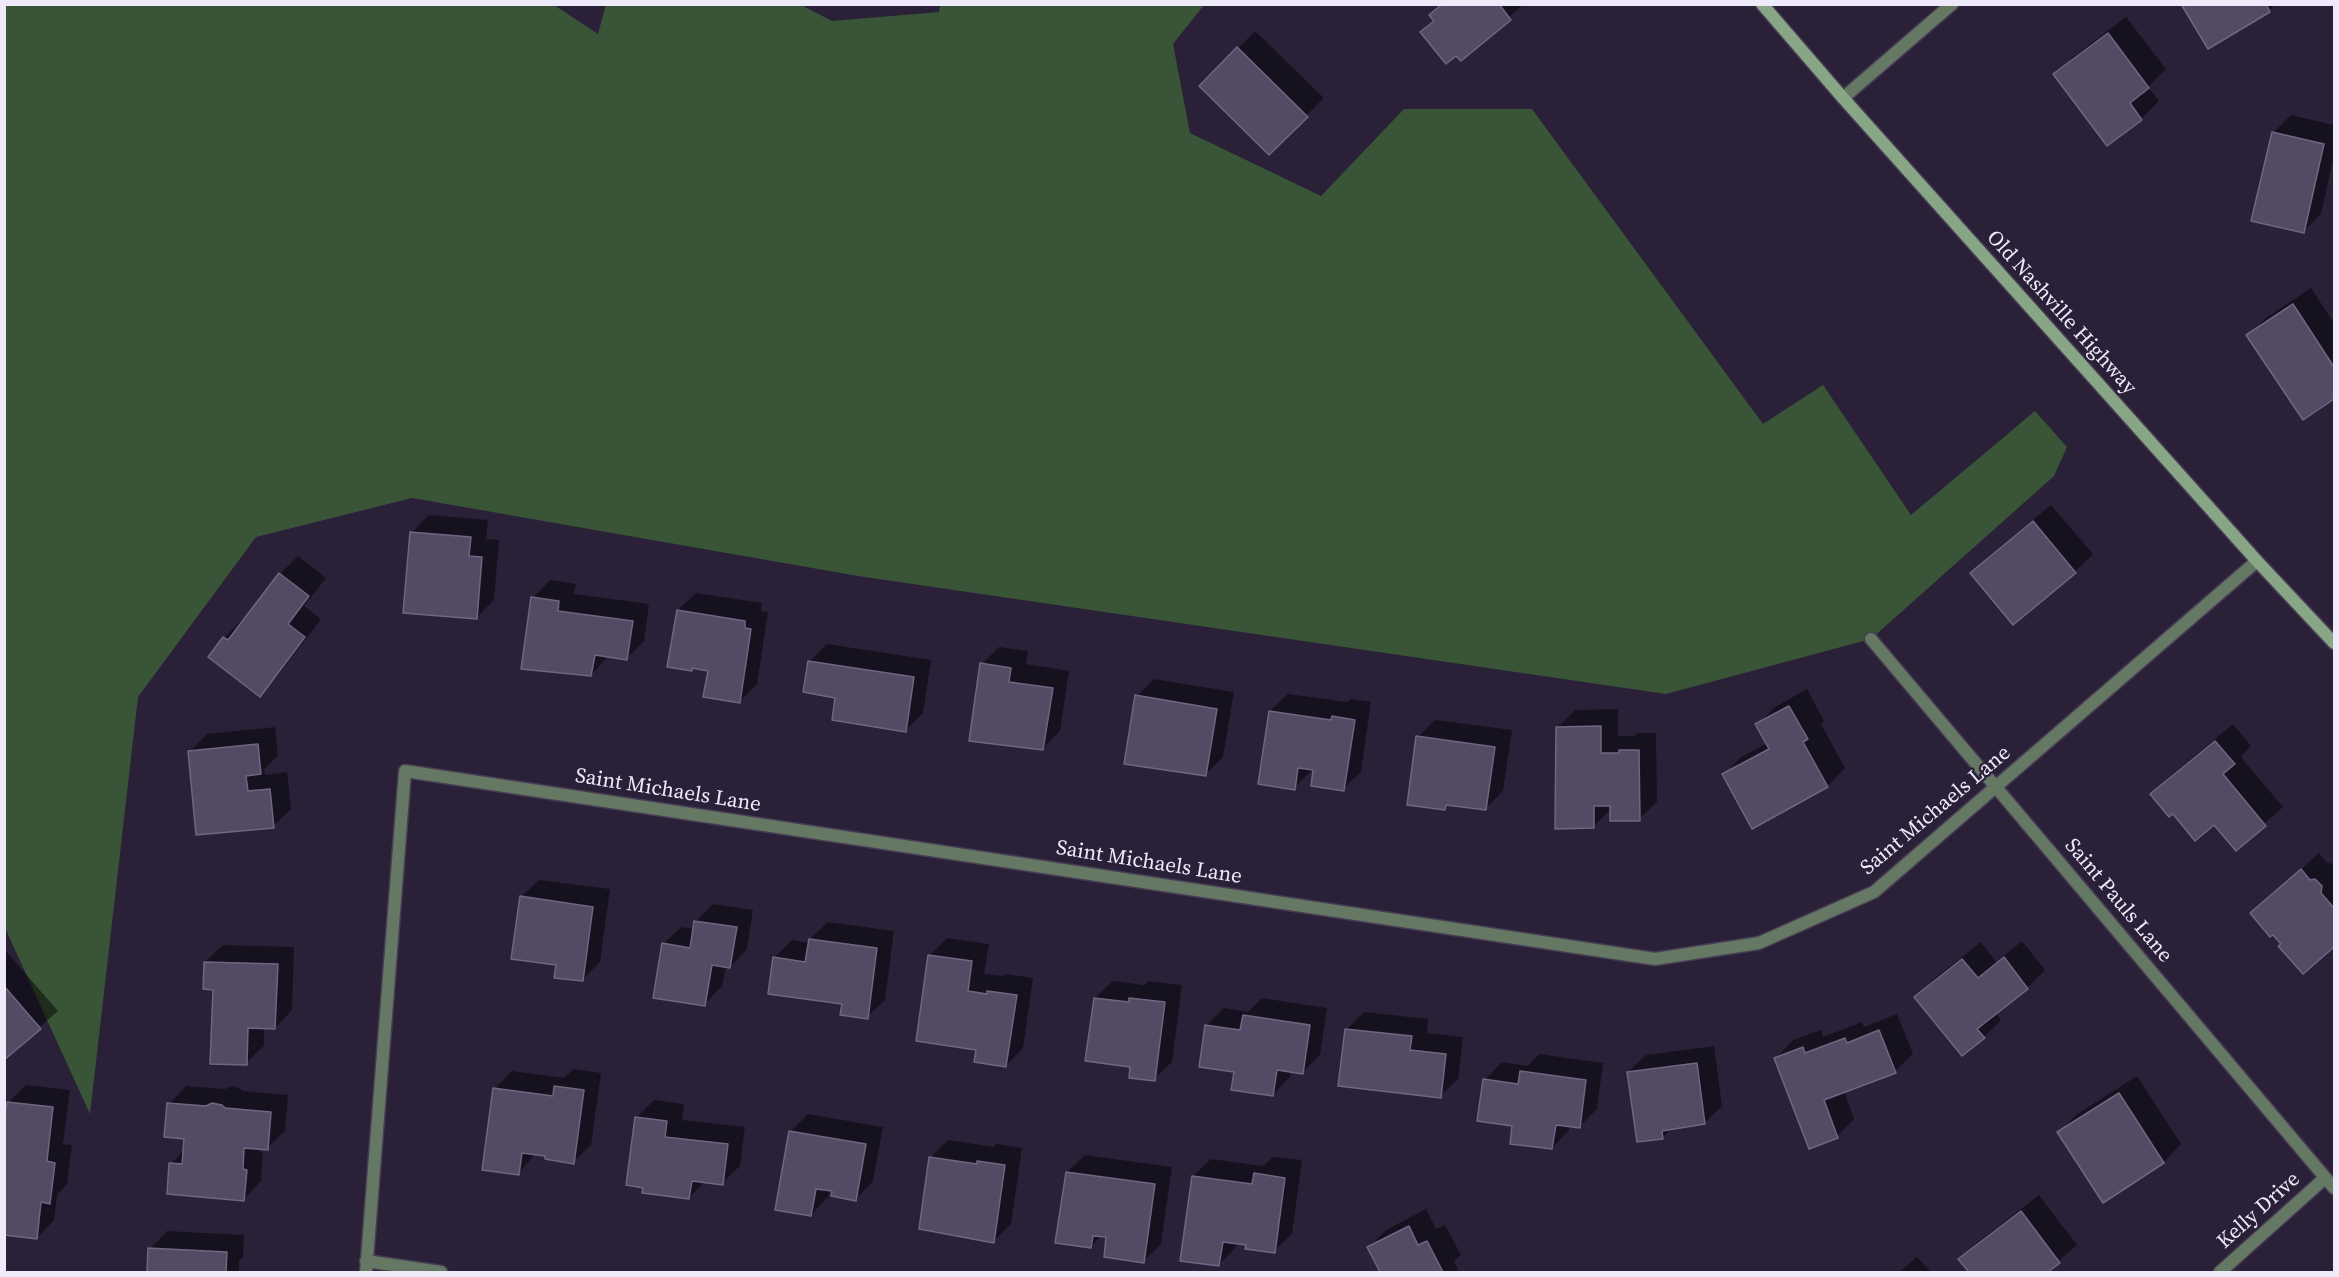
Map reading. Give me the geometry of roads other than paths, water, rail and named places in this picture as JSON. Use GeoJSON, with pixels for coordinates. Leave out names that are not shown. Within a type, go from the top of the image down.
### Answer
{"type":"FeatureCollection","features":[{"type":"Feature","properties":{"kind":"main road","name":"Old Nashville Highway"},"geometry":{"type":"LineString","coordinates":[[1762,4],[1843,98],[2257,561],[2334,643]]}},
{"type":"Feature","properties":{"kind":"street"},"geometry":{"type":"LineString","coordinates":[[1843,98],[1952,4]]}},
{"type":"Feature","properties":{"kind":"street","name":"Saint Michaels Lane"},"geometry":{"type":"LineString","coordinates":[[366,1267],[405,771],[1655,959],[1759,943],[1874,892],[2257,561]]}},
{"type":"Feature","properties":{"kind":"street","name":"Saint Pauls Lane"},"geometry":{"type":"LineString","coordinates":[[1871,639],[2334,1188]]}},
{"type":"Feature","properties":{"kind":"street","name":"Kelly Drive"},"geometry":{"type":"LineString","coordinates":[[2220,1272],[2325,1178]]}},
{"type":"Feature","properties":{"kind":"street"},"geometry":{"type":"LineString","coordinates":[[366,1267],[441,1272]]}}]}
